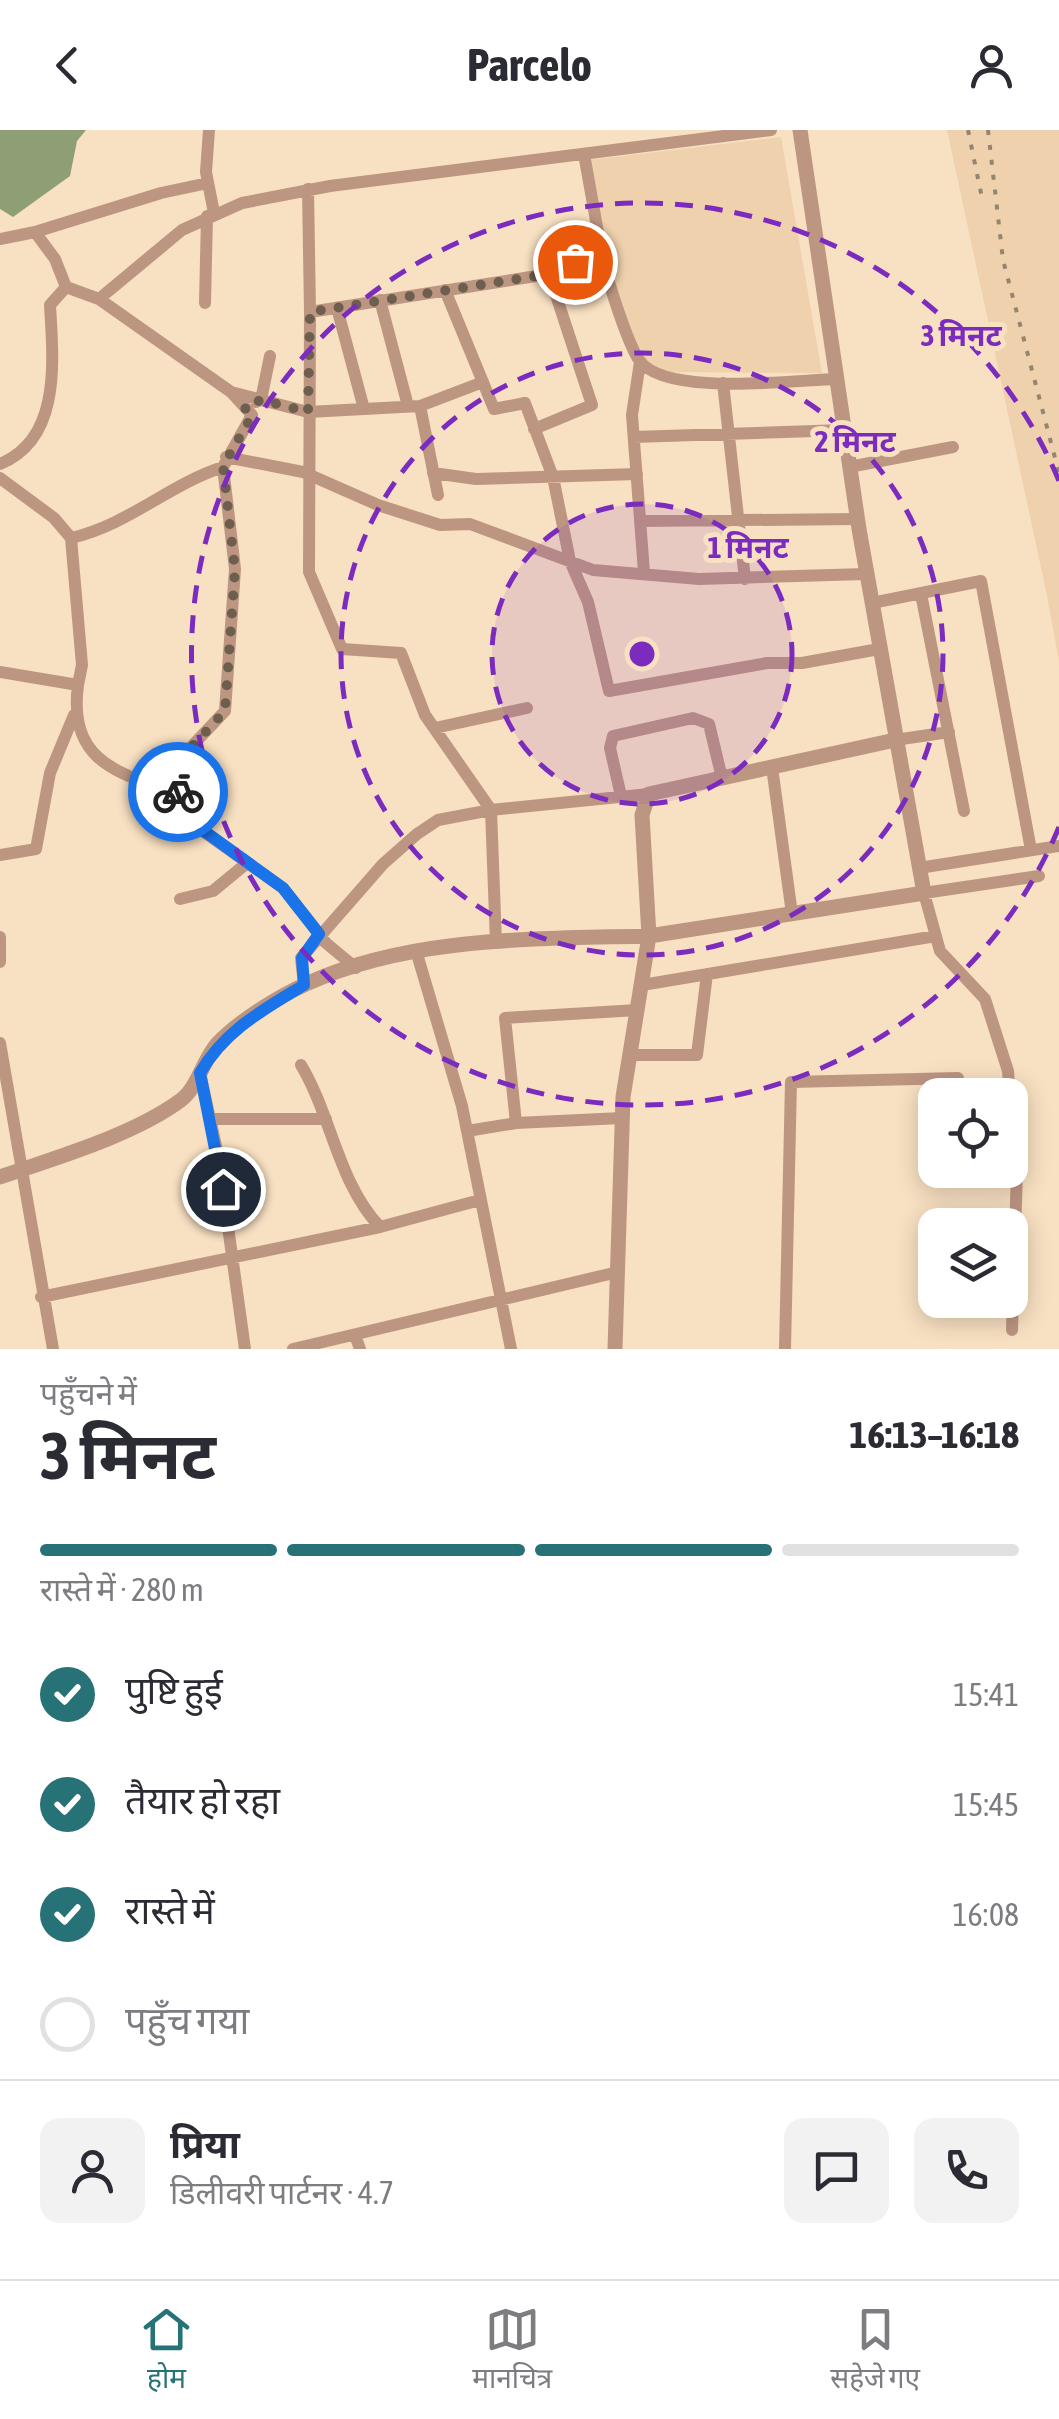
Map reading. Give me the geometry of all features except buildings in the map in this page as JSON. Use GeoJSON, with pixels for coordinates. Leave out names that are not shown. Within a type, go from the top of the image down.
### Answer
{"type":"FeatureCollection","features":[{"type":"Feature","properties":{"kind":"street"},"geometry":{"type":"LineString","coordinates":[[206,303],[209,130]]}},
{"type":"Feature","properties":{"kind":"street"},"geometry":{"type":"LineString","coordinates":[[99,299],[182,230],[210,215],[308,190],[771,130]]}},
{"type":"Feature","properties":{"kind":"street"},"geometry":{"type":"LineString","coordinates":[[800,130],[857,520],[924,893],[940,951],[985,999],[1009,1078]]}},
{"type":"Feature","properties":{"kind":"street"},"geometry":{"type":"LineString","coordinates":[[584,154],[601,249],[640,362],[634,437],[644,572]]}},
{"type":"Feature","properties":{"kind":"street"},"geometry":{"type":"LineString","coordinates":[[0,239],[208,183]]}},
{"type":"Feature","properties":{"kind":"street"},"geometry":{"type":"LineString","coordinates":[[308,190],[308,572],[342,649],[400,653],[434,728],[491,810],[496,943]]}},
{"type":"Feature","properties":{"kind":"street"},"geometry":{"type":"LineString","coordinates":[[35,232],[55,259],[66,286],[99,299],[231,392],[252,416],[225,462],[173,487],[137,514],[71,538]]}},
{"type":"Feature","properties":{"kind":"street"},"geometry":{"type":"LineString","coordinates":[[310,312],[549,274],[601,249]]}},
{"type":"Feature","properties":{"kind":"street"},"geometry":{"type":"LineString","coordinates":[[534,429],[592,405],[549,274]]}},
{"type":"Feature","properties":{"kind":"street"},"geometry":{"type":"LineString","coordinates":[[0,464],[33,442],[45,415],[51,385],[50,305],[66,286]]}},
{"type":"Feature","properties":{"kind":"street"},"geometry":{"type":"LineString","coordinates":[[445,290],[494,408],[524,403],[552,477],[570,561],[588,602],[609,691],[766,663],[802,664],[879,649]]}},
{"type":"Feature","properties":{"kind":"street"},"geometry":{"type":"LineString","coordinates":[[380,300],[438,495]]}},
{"type":"Feature","properties":{"kind":"street"},"geometry":{"type":"LineString","coordinates":[[337,308],[364,408]]}},
{"type":"Feature","properties":{"kind":"street"},"geometry":{"type":"LineString","coordinates":[[261,400],[270,356]]}},
{"type":"Feature","properties":{"kind":"street"},"geometry":{"type":"LineString","coordinates":[[640,362],[659,374],[700,383],[836,379]]}},
{"type":"Feature","properties":{"kind":"street"},"geometry":{"type":"LineString","coordinates":[[231,392],[308,412],[414,406],[482,382]]}},
{"type":"Feature","properties":{"kind":"street"},"geometry":{"type":"LineString","coordinates":[[723,382],[745,579]]}},
{"type":"Feature","properties":{"kind":"street"},"geometry":{"type":"LineString","coordinates":[[244,407],[261,400]]}},
{"type":"Feature","properties":{"kind":"street"},"geometry":{"type":"LineString","coordinates":[[634,437],[844,430]]}},
{"type":"Feature","properties":{"kind":"street"},"geometry":{"type":"LineString","coordinates":[[849,467],[953,447]]}},
{"type":"Feature","properties":{"kind":"street"},"geometry":{"type":"LineString","coordinates":[[225,462],[307,474],[378,505],[440,525],[470,524],[593,570],[745,579],[866,574]]}},
{"type":"Feature","properties":{"kind":"street"},"geometry":{"type":"LineString","coordinates":[[225,462],[235,570],[232,669],[225,711],[176,764],[178,794],[200,828],[283,888],[319,934],[356,968]]}},
{"type":"Feature","properties":{"kind":"street"},"geometry":{"type":"LineString","coordinates":[[433,473],[476,478],[636,474]]}},
{"type":"Feature","properties":{"kind":"street"},"geometry":{"type":"LineString","coordinates":[[0,478],[54,518],[71,538],[82,665],[74,715],[50,773],[36,849],[0,855]]}},
{"type":"Feature","properties":{"kind":"street"},"geometry":{"type":"LineString","coordinates":[[640,521],[857,520]]}},
{"type":"Feature","properties":{"kind":"street"},"geometry":{"type":"LineString","coordinates":[[872,603],[981,581],[1032,850]]}},
{"type":"Feature","properties":{"kind":"street"},"geometry":{"type":"LineString","coordinates":[[921,594],[964,811]]}},
{"type":"Feature","properties":{"kind":"street"},"geometry":{"type":"LineString","coordinates":[[0,672],[78,685]]}},
{"type":"Feature","properties":{"kind":"street"},"geometry":{"type":"LineString","coordinates":[[434,728],[527,708]]}},
{"type":"Feature","properties":{"kind":"street"},"geometry":{"type":"LineString","coordinates":[[74,715],[109,770],[178,794]]}},
{"type":"Feature","properties":{"kind":"street"},"geometry":{"type":"LineString","coordinates":[[622,796],[610,748],[614,736],[693,718],[709,724],[722,778]]}},
{"type":"Feature","properties":{"kind":"street"},"geometry":{"type":"LineString","coordinates":[[304,985],[302,958],[319,934],[417,834],[438,820],[491,810],[649,794],[948,732]]}},
{"type":"Feature","properties":{"kind":"street"},"geometry":{"type":"LineString","coordinates":[[772,767],[792,914]]}},
{"type":"Feature","properties":{"kind":"street"},"geometry":{"type":"LineString","coordinates":[[615,1349],[622,1118],[649,936],[642,815],[649,794]]}},
{"type":"Feature","properties":{"kind":"street"},"geometry":{"type":"LineString","coordinates":[[919,868],[1059,846]]}},
{"type":"Feature","properties":{"kind":"street"},"geometry":{"type":"LineString","coordinates":[[180,899],[213,891],[247,863]]}},
{"type":"Feature","properties":{"kind":"street"},"geometry":{"type":"LineString","coordinates":[[0,1177],[70,1153],[182,1099],[227,1036],[304,985],[356,968],[417,954],[496,943],[649,936],[1038,876]]}},
{"type":"Feature","properties":{"kind":"street"},"geometry":{"type":"LineString","coordinates":[[642,985],[936,936]]}},
{"type":"Feature","properties":{"kind":"street"},"geometry":{"type":"LineString","coordinates":[[0,940],[0,962]]}},
{"type":"Feature","properties":{"kind":"street"},"geometry":{"type":"LineString","coordinates":[[417,954],[467,1130],[512,1349]]}},
{"type":"Feature","properties":{"kind":"street"},"geometry":{"type":"LineString","coordinates":[[630,1055],[698,1056],[707,974]]}},
{"type":"Feature","properties":{"kind":"street"},"geometry":{"type":"LineString","coordinates":[[516,1123],[505,1018],[638,1010]]}},
{"type":"Feature","properties":{"kind":"street"},"geometry":{"type":"LineString","coordinates":[[0,1043],[19,1171],[53,1349]]}},
{"type":"Feature","properties":{"kind":"street"},"geometry":{"type":"LineString","coordinates":[[301,1065],[357,1203],[380,1227]]}},
{"type":"Feature","properties":{"kind":"street"},"geometry":{"type":"LineString","coordinates":[[200,1073],[245,1349]]}},
{"type":"Feature","properties":{"kind":"street"},"geometry":{"type":"LineString","coordinates":[[785,1349],[791,1082],[918,1079]]}},
{"type":"Feature","properties":{"kind":"street"},"geometry":{"type":"LineString","coordinates":[[467,1130],[516,1123],[622,1118]]}},
{"type":"Feature","properties":{"kind":"street"},"geometry":{"type":"LineString","coordinates":[[210,1119],[326,1119]]}},
{"type":"Feature","properties":{"kind":"street"},"geometry":{"type":"LineString","coordinates":[[1012,1330],[1016,1188]]}},
{"type":"Feature","properties":{"kind":"street"},"geometry":{"type":"LineString","coordinates":[[41,1297],[380,1227],[480,1200]]}},
{"type":"Feature","properties":{"kind":"street"},"geometry":{"type":"LineString","coordinates":[[293,1349],[618,1272]]}},
{"type":"Feature","properties":{"kind":"street"},"geometry":{"type":"LineString","coordinates":[[355,1334],[360,1349]]}},
{"type":"Feature","properties":{"kind":"shaded area"},"geometry":{"type":"Polygon","coordinates":[[[0,130],[86,130],[77,141],[70,176],[13,217],[0,209],[0,130]]]}},
{"type":"Feature","properties":{"kind":"shaded area"},"geometry":{"type":"Polygon","coordinates":[[[947,130],[1059,130],[1059,661],[1046,591],[947,130]]]}},
{"type":"Feature","properties":{"kind":"shaded area"},"geometry":{"type":"Polygon","coordinates":[[[781,137],[822,373],[662,372],[642,359],[606,261],[589,160],[781,137]]]}},
{"type":"Feature","properties":{"kind":"railway"},"geometry":{"type":"LineString","coordinates":[[968,130],[982,198]]}},
{"type":"Feature","properties":{"kind":"railway"},"geometry":{"type":"LineString","coordinates":[[988,130],[1003,260],[1059,473]]}},
{"type":"Feature","properties":{"kind":"way so far"},"geometry":{"type":"LineString","coordinates":[[178,792],[176,764],[225,711],[232,669],[235,570],[223,466],[252,416],[244,407],[261,400],[308,412],[310,312],[549,274],[575,262]]}},
{"type":"Feature","properties":{"kind":"route"},"geometry":{"type":"LineString","coordinates":[[178,792],[179,801],[200,828],[283,888],[319,934],[302,958],[304,985],[238,1026],[217,1044],[200,1073],[223,1189]]}}]}
